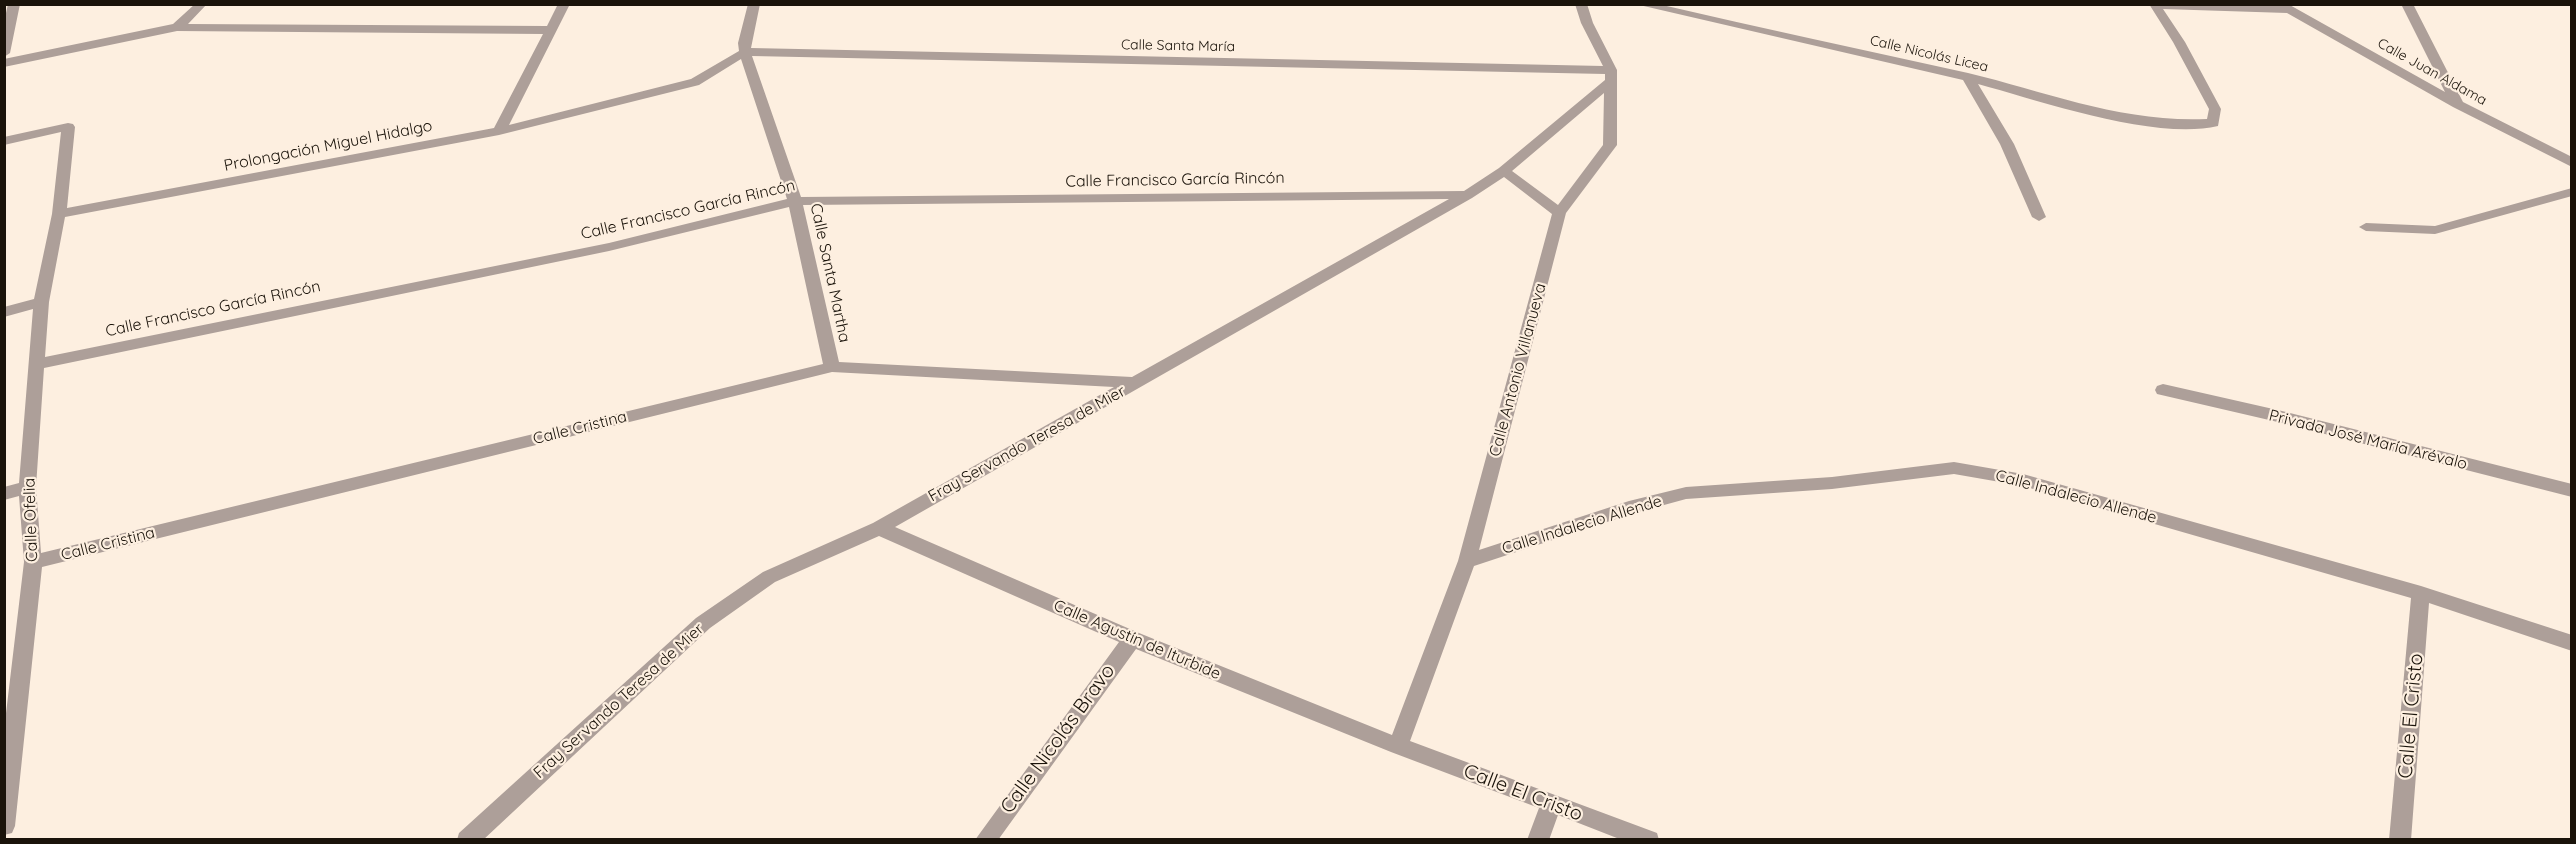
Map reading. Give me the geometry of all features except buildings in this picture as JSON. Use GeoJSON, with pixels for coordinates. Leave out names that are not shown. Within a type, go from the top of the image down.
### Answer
{"type":"FeatureCollection","features":[{"type":"Feature","properties":{"kind":"street"},"geometry":{"type":"LineString","coordinates":[[4,53],[14,4]]}},
{"type":"Feature","properties":{"kind":"street"},"geometry":{"type":"LineString","coordinates":[[177,27],[202,4]]}},
{"type":"Feature","properties":{"kind":"street"},"geometry":{"type":"LineString","coordinates":[[499,131],[564,4]]}},
{"type":"Feature","properties":{"kind":"street"},"geometry":{"type":"LineString","coordinates":[[745,52],[744,43],[754,4]]}},
{"type":"Feature","properties":{"kind":"street","name":"Calle Antonio Villanueva"},"geometry":{"type":"LineString","coordinates":[[1398,746],[1467,561],[1559,213],[1610,145],[1612,75],[1587,23],[1581,4]]}},
{"type":"Feature","properties":{"kind":"street","name":"Calle Nicolás Licea"},"geometry":{"type":"LineString","coordinates":[[1640,4],[1967,77],[2090,110],[2160,123],[2194,125],[2213,123],[2215,110],[2179,42],[2155,5]]}},
{"type":"Feature","properties":{"kind":"street"},"geometry":{"type":"LineString","coordinates":[[2407,4],[2458,104]]}},
{"type":"Feature","properties":{"kind":"street"},"geometry":{"type":"LineString","coordinates":[[2155,5],[2284,8]]}},
{"type":"Feature","properties":{"kind":"street","name":"Calle Juan Aldama"},"geometry":{"type":"LineString","coordinates":[[2284,8],[2571,163]]}},
{"type":"Feature","properties":{"kind":"street"},"geometry":{"type":"LineString","coordinates":[[4,63],[177,27],[550,30]]}},
{"type":"Feature","properties":{"kind":"street","name":"Calle Santa María"},"geometry":{"type":"LineString","coordinates":[[745,52],[1612,75]]}},
{"type":"Feature","properties":{"kind":"street","name":"Prolongación Miguel Hidalgo"},"geometry":{"type":"LineString","coordinates":[[59,214],[499,131],[695,82],[745,52]]}},
{"type":"Feature","properties":{"kind":"street","name":"Calle Santa Martha"},"geometry":{"type":"LineString","coordinates":[[745,52],[795,201],[832,367]]}},
{"type":"Feature","properties":{"kind":"street","name":"Fray Servando Teresa de Mier"},"geometry":{"type":"LineString","coordinates":[[467,840],[703,623],[769,577],[879,528],[1467,195],[1504,171],[1612,75]]}},
{"type":"Feature","properties":{"kind":"street"},"geometry":{"type":"LineString","coordinates":[[1967,77],[2007,144],[2039,217]]}},
{"type":"Feature","properties":{"kind":"street"},"geometry":{"type":"LineString","coordinates":[[4,141],[68,127],[59,214]]}},
{"type":"Feature","properties":{"kind":"street"},"geometry":{"type":"LineString","coordinates":[[1504,171],[1559,213]]}},
{"type":"Feature","properties":{"kind":"street"},"geometry":{"type":"LineString","coordinates":[[2366,227],[2435,230],[2571,192]]}},
{"type":"Feature","properties":{"kind":"street","name":"Calle Francisco García Rincón"},"geometry":{"type":"LineString","coordinates":[[37,364],[609,247],[795,201],[1467,195]]}},
{"type":"Feature","properties":{"kind":"street","name":"Calle Ofelia"},"geometry":{"type":"LineString","coordinates":[[4,826],[33,562],[27,487],[41,302],[59,214]]}},
{"type":"Feature","properties":{"kind":"street"},"geometry":{"type":"LineString","coordinates":[[4,312],[41,302]]}},
{"type":"Feature","properties":{"kind":"street","name":"Calle Cristina"},"geometry":{"type":"LineString","coordinates":[[33,562],[832,367],[1135,383]]}},
{"type":"Feature","properties":{"kind":"street","name":"Privada José María Arévalo"},"geometry":{"type":"LineString","coordinates":[[2163,390],[2282,417],[2571,491]]}},
{"type":"Feature","properties":{"kind":"street","name":"Calle Indalecio Allende"},"geometry":{"type":"LineString","coordinates":[[1467,561],[1629,508],[1686,493],[1832,483],[1954,468],[2023,480],[2421,593],[2571,643]]}},
{"type":"Feature","properties":{"kind":"street"},"geometry":{"type":"LineString","coordinates":[[4,494],[27,487]]}},
{"type":"Feature","properties":{"kind":"street","name":"Calle Agustín de Iturbide"},"geometry":{"type":"LineString","coordinates":[[879,528],[1132,639],[1398,746]]}},
{"type":"Feature","properties":{"kind":"street","name":"Calle El Cristo"},"geometry":{"type":"LineString","coordinates":[[2400,840],[2421,593]]}},
{"type":"Feature","properties":{"kind":"street","name":"Calle Nicolás Bravo"},"geometry":{"type":"LineString","coordinates":[[985,840],[1132,639]]}},
{"type":"Feature","properties":{"kind":"street","name":"Calle El Cristo"},"geometry":{"type":"LineString","coordinates":[[1398,746],[1649,840]]}},
{"type":"Feature","properties":{"kind":"street"},"geometry":{"type":"LineString","coordinates":[[1538,840],[1551,805]]}}]}
